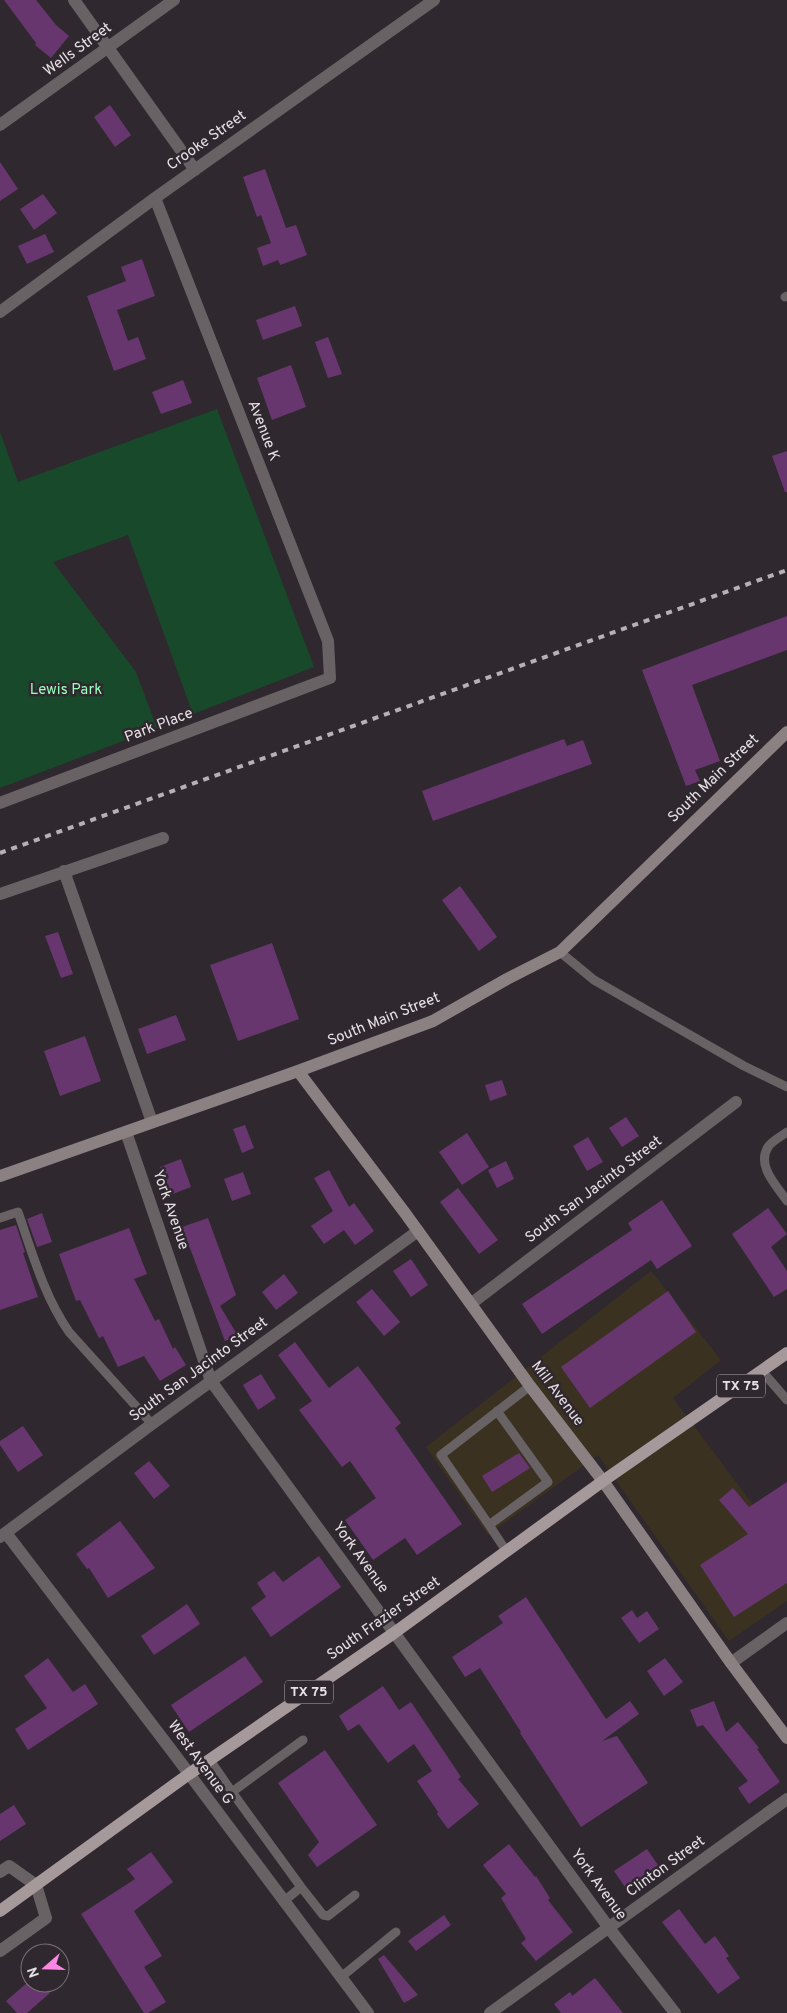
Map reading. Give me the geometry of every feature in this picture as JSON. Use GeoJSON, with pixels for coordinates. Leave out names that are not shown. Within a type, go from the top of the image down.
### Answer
{"type":"FeatureCollection","features":[{"type":"Feature","properties":{"kind":"main road","name":"South Frazier Street"},"geometry":{"type":"LineString","coordinates":[[0,1911],[189,1774],[394,1633],[603,1481],[787,1353]]}},
{"type":"Feature","properties":{"kind":"street"},"geometry":{"type":"LineString","coordinates":[[74,0],[195,170]]}},
{"type":"Feature","properties":{"kind":"street","name":"Wells Street"},"geometry":{"type":"LineString","coordinates":[[0,125],[174,0]]}},
{"type":"Feature","properties":{"kind":"street","name":"Crooke Street"},"geometry":{"type":"LineString","coordinates":[[0,312],[155,198],[434,0]]}},
{"type":"Feature","properties":{"kind":"street","name":"Avenue K"},"geometry":{"type":"LineString","coordinates":[[155,198],[328,640],[330,678]]}},
{"type":"Feature","properties":{"kind":"street","name":"Park Place"},"geometry":{"type":"LineString","coordinates":[[0,803],[330,678]]}},
{"type":"Feature","properties":{"kind":"street","name":"South Main Street"},"geometry":{"type":"LineString","coordinates":[[0,1176],[298,1071],[433,1021],[507,978],[560,952],[787,732]]}},
{"type":"Feature","properties":{"kind":"street"},"geometry":{"type":"LineString","coordinates":[[0,894],[163,838]]}},
{"type":"Feature","properties":{"kind":"street"},"geometry":{"type":"LineString","coordinates":[[64,871],[152,1122]]}},
{"type":"Feature","properties":{"kind":"street","name":"Mill Avenue"},"geometry":{"type":"LineString","coordinates":[[298,1071],[472,1303],[530,1386],[603,1481],[731,1663],[787,1738]]}},
{"type":"Feature","properties":{"kind":"street","name":"South San Jacinto Street"},"geometry":{"type":"LineString","coordinates":[[472,1303],[736,1102]]}},
{"type":"Feature","properties":{"kind":"street","name":"York Avenue"},"geometry":{"type":"LineString","coordinates":[[126,1132],[211,1381],[609,1928],[675,2013]]}},
{"type":"Feature","properties":{"kind":"street","name":"South San Jacinto Street"},"geometry":{"type":"LineString","coordinates":[[3,1535],[418,1231]]}},
{"type":"Feature","properties":{"kind":"street","name":"West Avenue G"},"geometry":{"type":"LineString","coordinates":[[3,1535],[189,1774],[368,2013]]}},
{"type":"Feature","properties":{"kind":"street"},"geometry":{"type":"LineString","coordinates":[[731,1663],[787,1623]]}},
{"type":"Feature","properties":{"kind":"street","name":"Clinton Street"},"geometry":{"type":"LineString","coordinates":[[490,2013],[787,1799]]}},
{"type":"Feature","properties":{"kind":"street"},"geometry":{"type":"LineString","coordinates":[[0,1872],[8,1866],[36,1885],[46,1918],[0,1951]]}},
{"type":"Feature","properties":{"kind":"lane"},"geometry":{"type":"LineString","coordinates":[[560,952],[594,980],[744,1066],[787,1087]]}},
{"type":"Feature","properties":{"kind":"lane"},"geometry":{"type":"LineString","coordinates":[[787,1132],[768,1147],[764,1162],[766,1171],[787,1201]]}},
{"type":"Feature","properties":{"kind":"lane"},"geometry":{"type":"LineString","coordinates":[[0,1218],[18,1212],[57,1316],[69,1332],[152,1424]]}},
{"type":"Feature","properties":{"kind":"lane"},"geometry":{"type":"LineString","coordinates":[[762,1371],[787,1400]]}},
{"type":"Feature","properties":{"kind":"lane"},"geometry":{"type":"LineString","coordinates":[[506,1552],[440,1455],[530,1386]]}},
{"type":"Feature","properties":{"kind":"lane"},"geometry":{"type":"LineString","coordinates":[[489,1525],[548,1482],[497,1411]]}},
{"type":"Feature","properties":{"kind":"lane"},"geometry":{"type":"LineString","coordinates":[[232,1792],[303,1740]]}},
{"type":"Feature","properties":{"kind":"lane"},"geometry":{"type":"LineString","coordinates":[[210,1760],[233,1796],[323,1915],[328,1916],[355,1895]]}},
{"type":"Feature","properties":{"kind":"lane"},"geometry":{"type":"LineString","coordinates":[[283,1902],[301,1887]]}},
{"type":"Feature","properties":{"kind":"lane"},"geometry":{"type":"LineString","coordinates":[[340,1978],[396,1932]]}},
{"type":"Feature","properties":{"kind":"shaded area"},"geometry":{"type":"Polygon","coordinates":[[[651,1271],[721,1360],[673,1398],[763,1518],[787,1503],[787,1601],[729,1641],[598,1455],[488,1535],[426,1447],[651,1271]]]}},
{"type":"Feature","properties":{"kind":"green space","name":"Lewis Park"},"geometry":{"type":"Polygon","coordinates":[[[217,409],[314,667],[193,714],[128,535],[53,562],[136,672],[157,728],[0,788],[0,432],[18,482],[217,409]]]}},
{"type":"Feature","properties":{"kind":"building"},"geometry":{"type":"Polygon","coordinates":[[[4,0],[36,0],[56,25],[69,36],[51,58],[35,45],[36,43],[4,0]]]}},
{"type":"Feature","properties":{"kind":"building"},"geometry":{"type":"Polygon","coordinates":[[[110,105],[131,135],[115,147],[94,117],[110,105]]]}},
{"type":"Feature","properties":{"kind":"building"},"geometry":{"type":"Polygon","coordinates":[[[0,162],[18,189],[0,201],[0,162]]]}},
{"type":"Feature","properties":{"kind":"building"},"geometry":{"type":"Polygon","coordinates":[[[265,169],[286,228],[296,225],[307,255],[280,265],[278,260],[263,266],[257,248],[271,243],[261,215],[257,217],[243,177],[265,169]]]}},
{"type":"Feature","properties":{"kind":"building"},"geometry":{"type":"Polygon","coordinates":[[[43,194],[57,213],[34,230],[20,209],[43,194]]]}},
{"type":"Feature","properties":{"kind":"building"},"geometry":{"type":"Polygon","coordinates":[[[45,234],[54,252],[27,264],[18,246],[45,234]]]}},
{"type":"Feature","properties":{"kind":"building"},"geometry":{"type":"Polygon","coordinates":[[[142,259],[155,296],[117,310],[128,341],[138,337],[146,359],[114,371],[87,296],[126,281],[121,267],[142,259]]]}},
{"type":"Feature","properties":{"kind":"building"},"geometry":{"type":"Polygon","coordinates":[[[295,306],[302,326],[263,340],[256,320],[295,306]]]}},
{"type":"Feature","properties":{"kind":"building"},"geometry":{"type":"Polygon","coordinates":[[[328,337],[342,374],[328,378],[315,342],[328,337]]]}},
{"type":"Feature","properties":{"kind":"building"},"geometry":{"type":"Polygon","coordinates":[[[291,365],[306,407],[272,420],[257,378],[291,365]]]}},
{"type":"Feature","properties":{"kind":"building"},"geometry":{"type":"Polygon","coordinates":[[[183,380],[192,403],[161,414],[152,392],[183,380]]]}},
{"type":"Feature","properties":{"kind":"building"},"geometry":{"type":"Polygon","coordinates":[[[787,451],[787,492],[785,492],[772,456],[787,451]]]}},
{"type":"Feature","properties":{"kind":"building"},"geometry":{"type":"Polygon","coordinates":[[[787,616],[787,650],[692,685],[720,761],[695,770],[700,781],[686,786],[642,670],[787,616]]]}},
{"type":"Feature","properties":{"kind":"building"},"geometry":{"type":"Polygon","coordinates":[[[564,739],[567,746],[583,740],[592,764],[433,821],[422,791],[564,739]]]}},
{"type":"Feature","properties":{"kind":"building"},"geometry":{"type":"Polygon","coordinates":[[[460,886],[497,937],[479,951],[442,900],[460,886]]]}},
{"type":"Feature","properties":{"kind":"building"},"geometry":{"type":"Polygon","coordinates":[[[58,932],[73,974],[61,978],[45,936],[58,932]]]}},
{"type":"Feature","properties":{"kind":"building"},"geometry":{"type":"Polygon","coordinates":[[[272,943],[299,1019],[238,1041],[210,965],[272,943]]]}},
{"type":"Feature","properties":{"kind":"building"},"geometry":{"type":"Polygon","coordinates":[[[176,1015],[186,1040],[147,1054],[138,1029],[176,1015]]]}},
{"type":"Feature","properties":{"kind":"building"},"geometry":{"type":"Polygon","coordinates":[[[85,1036],[101,1081],[60,1096],[44,1051],[85,1036]]]}},
{"type":"Feature","properties":{"kind":"building"},"geometry":{"type":"Polygon","coordinates":[[[502,1080],[507,1095],[490,1101],[485,1085],[502,1080]]]}},
{"type":"Feature","properties":{"kind":"building"},"geometry":{"type":"Polygon","coordinates":[[[626,1117],[639,1136],[622,1147],[609,1128],[626,1117]]]}},
{"type":"Feature","properties":{"kind":"building"},"geometry":{"type":"Polygon","coordinates":[[[245,1125],[254,1148],[242,1153],[233,1129],[245,1125]]]}},
{"type":"Feature","properties":{"kind":"building"},"geometry":{"type":"Polygon","coordinates":[[[467,1133],[489,1167],[462,1185],[439,1152],[467,1133]]]}},
{"type":"Feature","properties":{"kind":"building"},"geometry":{"type":"Polygon","coordinates":[[[588,1137],[603,1162],[587,1171],[573,1146],[588,1137]]]}},
{"type":"Feature","properties":{"kind":"building"},"geometry":{"type":"Polygon","coordinates":[[[181,1159],[191,1187],[170,1195],[160,1167],[181,1159]]]}},
{"type":"Feature","properties":{"kind":"building"},"geometry":{"type":"Polygon","coordinates":[[[506,1161],[514,1179],[497,1188],[488,1170],[506,1161]]]}},
{"type":"Feature","properties":{"kind":"building"},"geometry":{"type":"Polygon","coordinates":[[[329,1170],[349,1207],[354,1203],[374,1231],[355,1245],[344,1230],[324,1244],[311,1226],[333,1211],[314,1178],[329,1170]]]}},
{"type":"Feature","properties":{"kind":"building"},"geometry":{"type":"Polygon","coordinates":[[[243,1172],[251,1194],[232,1201],[224,1179],[243,1172]]]}},
{"type":"Feature","properties":{"kind":"building"},"geometry":{"type":"Polygon","coordinates":[[[458,1188],[498,1240],[479,1254],[440,1202],[458,1188]]]}},
{"type":"Feature","properties":{"kind":"building"},"geometry":{"type":"Polygon","coordinates":[[[662,1200],[692,1246],[657,1269],[651,1260],[542,1334],[522,1304],[632,1230],[628,1223],[662,1200]]]}},
{"type":"Feature","properties":{"kind":"building"},"geometry":{"type":"Polygon","coordinates":[[[768,1208],[787,1234],[771,1247],[787,1271],[787,1289],[774,1297],[732,1234],[768,1208]]]}},
{"type":"Feature","properties":{"kind":"building"},"geometry":{"type":"Polygon","coordinates":[[[42,1213],[52,1242],[37,1247],[27,1219],[42,1213]]]}},
{"type":"Feature","properties":{"kind":"building"},"geometry":{"type":"Polygon","coordinates":[[[208,1218],[236,1295],[220,1306],[238,1336],[225,1341],[182,1227],[208,1218]]]}},
{"type":"Feature","properties":{"kind":"building"},"geometry":{"type":"Polygon","coordinates":[[[16,1225],[38,1297],[0,1310],[0,1230],[16,1225]]]}},
{"type":"Feature","properties":{"kind":"building"},"geometry":{"type":"Polygon","coordinates":[[[129,1228],[147,1274],[134,1279],[155,1321],[159,1319],[173,1349],[175,1347],[186,1365],[160,1381],[144,1356],[118,1367],[103,1336],[99,1338],[80,1300],[76,1301],[59,1254],[129,1228]]]}},
{"type":"Feature","properties":{"kind":"building"},"geometry":{"type":"Polygon","coordinates":[[[411,1259],[428,1285],[411,1297],[393,1271],[411,1259]]]}},
{"type":"Feature","properties":{"kind":"building"},"geometry":{"type":"Polygon","coordinates":[[[284,1274],[298,1293],[276,1310],[262,1292],[284,1274]]]}},
{"type":"Feature","properties":{"kind":"building"},"geometry":{"type":"Polygon","coordinates":[[[372,1289],[400,1322],[384,1336],[356,1302],[372,1289]]]}},
{"type":"Feature","properties":{"kind":"building"},"geometry":{"type":"Polygon","coordinates":[[[668,1291],[696,1332],[590,1408],[561,1367],[668,1291]]]}},
{"type":"Feature","properties":{"kind":"building"},"geometry":{"type":"Polygon","coordinates":[[[295,1342],[329,1388],[358,1366],[401,1423],[395,1428],[462,1524],[417,1555],[405,1538],[373,1560],[345,1520],[376,1498],[350,1461],[342,1467],[299,1410],[312,1401],[278,1355],[295,1342]]]}},
{"type":"Feature","properties":{"kind":"building"},"geometry":{"type":"Polygon","coordinates":[[[261,1374],[276,1398],[258,1410],[243,1385],[261,1374]]]}},
{"type":"Feature","properties":{"kind":"building"},"geometry":{"type":"Polygon","coordinates":[[[23,1426],[43,1455],[18,1472],[0,1445],[0,1441],[23,1426]]]}},
{"type":"Feature","properties":{"kind":"building"},"geometry":{"type":"Polygon","coordinates":[[[519,1453],[530,1468],[492,1492],[482,1476],[519,1453]]]}},
{"type":"Feature","properties":{"kind":"building"},"geometry":{"type":"Polygon","coordinates":[[[149,1461],[170,1486],[154,1499],[134,1473],[149,1461]]]}},
{"type":"Feature","properties":{"kind":"building"},"geometry":{"type":"Polygon","coordinates":[[[787,1482],[787,1583],[734,1617],[700,1565],[748,1534],[719,1500],[733,1488],[749,1507],[787,1482]]]}},
{"type":"Feature","properties":{"kind":"building"},"geometry":{"type":"Polygon","coordinates":[[[120,1521],[155,1568],[108,1598],[89,1568],[87,1569],[76,1554],[120,1521]]]}},
{"type":"Feature","properties":{"kind":"building"},"geometry":{"type":"Polygon","coordinates":[[[319,1556],[341,1587],[271,1637],[251,1608],[266,1597],[257,1583],[274,1571],[283,1582],[319,1556]]]}},
{"type":"Feature","properties":{"kind":"building"},"geometry":{"type":"Polygon","coordinates":[[[526,1597],[606,1719],[630,1701],[639,1714],[602,1741],[617,1736],[648,1783],[581,1827],[480,1668],[465,1677],[452,1657],[503,1623],[498,1616],[526,1597]]]}},
{"type":"Feature","properties":{"kind":"building"},"geometry":{"type":"Polygon","coordinates":[[[187,1604],[200,1624],[154,1655],[141,1636],[187,1604]]]}},
{"type":"Feature","properties":{"kind":"building"},"geometry":{"type":"Polygon","coordinates":[[[632,1610],[637,1618],[647,1611],[659,1629],[639,1643],[621,1618],[632,1610]]]}},
{"type":"Feature","properties":{"kind":"building"},"geometry":{"type":"Polygon","coordinates":[[[245,1656],[263,1682],[189,1732],[171,1705],[245,1656]]]}},
{"type":"Feature","properties":{"kind":"building"},"geometry":{"type":"Polygon","coordinates":[[[48,1658],[73,1692],[85,1684],[98,1704],[28,1750],[15,1729],[47,1708],[24,1676],[48,1658]]]}},
{"type":"Feature","properties":{"kind":"building"},"geometry":{"type":"Polygon","coordinates":[[[665,1658],[683,1682],[664,1696],[647,1671],[665,1658]]]}},
{"type":"Feature","properties":{"kind":"building"},"geometry":{"type":"Polygon","coordinates":[[[383,1686],[399,1710],[411,1702],[461,1777],[458,1779],[479,1804],[448,1829],[417,1781],[432,1771],[414,1744],[388,1763],[359,1724],[348,1731],[339,1716],[383,1686]]]}},
{"type":"Feature","properties":{"kind":"building"},"geometry":{"type":"Polygon","coordinates":[[[714,1701],[726,1732],[738,1722],[759,1748],[757,1749],[780,1782],[749,1804],[738,1788],[748,1781],[703,1725],[697,1727],[690,1710],[714,1701]]]}},
{"type":"Feature","properties":{"kind":"building"},"geometry":{"type":"Polygon","coordinates":[[[325,1750],[377,1825],[317,1867],[308,1855],[319,1842],[278,1783],[325,1750]]]}},
{"type":"Feature","properties":{"kind":"building"},"geometry":{"type":"Polygon","coordinates":[[[14,1805],[26,1824],[0,1841],[0,1814],[14,1805]]]}},
{"type":"Feature","properties":{"kind":"building"},"geometry":{"type":"Polygon","coordinates":[[[509,1844],[536,1876],[550,1898],[548,1900],[573,1932],[536,1961],[521,1943],[526,1939],[501,1898],[506,1894],[483,1865],[509,1844]]]}},
{"type":"Feature","properties":{"kind":"building"},"geometry":{"type":"Polygon","coordinates":[[[647,1849],[660,1868],[627,1890],[614,1871],[647,1849]]]}},
{"type":"Feature","properties":{"kind":"building"},"geometry":{"type":"Polygon","coordinates":[[[151,1852],[173,1882],[134,1911],[162,1956],[144,1967],[166,2002],[148,2013],[144,2013],[81,1914],[135,1879],[127,1869],[151,1852]]]}},
{"type":"Feature","properties":{"kind":"building"},"geometry":{"type":"Polygon","coordinates":[[[679,1909],[705,1944],[715,1936],[729,1956],[726,1958],[740,1978],[718,1994],[662,1922],[679,1909]]]}},
{"type":"Feature","properties":{"kind":"building"},"geometry":{"type":"Polygon","coordinates":[[[444,1915],[451,1925],[416,1951],[408,1941],[444,1915]]]}},
{"type":"Feature","properties":{"kind":"building"},"geometry":{"type":"Polygon","coordinates":[[[384,1955],[418,1995],[404,2003],[378,1959],[384,1955]]]}},
{"type":"Feature","properties":{"kind":"building"},"geometry":{"type":"Polygon","coordinates":[[[595,1978],[623,2013],[561,2013],[554,2004],[570,1992],[572,1996],[595,1978]]]}},
{"type":"Feature","properties":{"kind":"building"},"geometry":{"type":"Polygon","coordinates":[[[20,1989],[20,1993],[50,1993],[27,2013],[17,2013],[6,2001],[20,1989]]]}},
{"type":"Feature","properties":{"kind":"railway"},"geometry":{"type":"LineString","coordinates":[[0,853],[787,570]]}}]}
